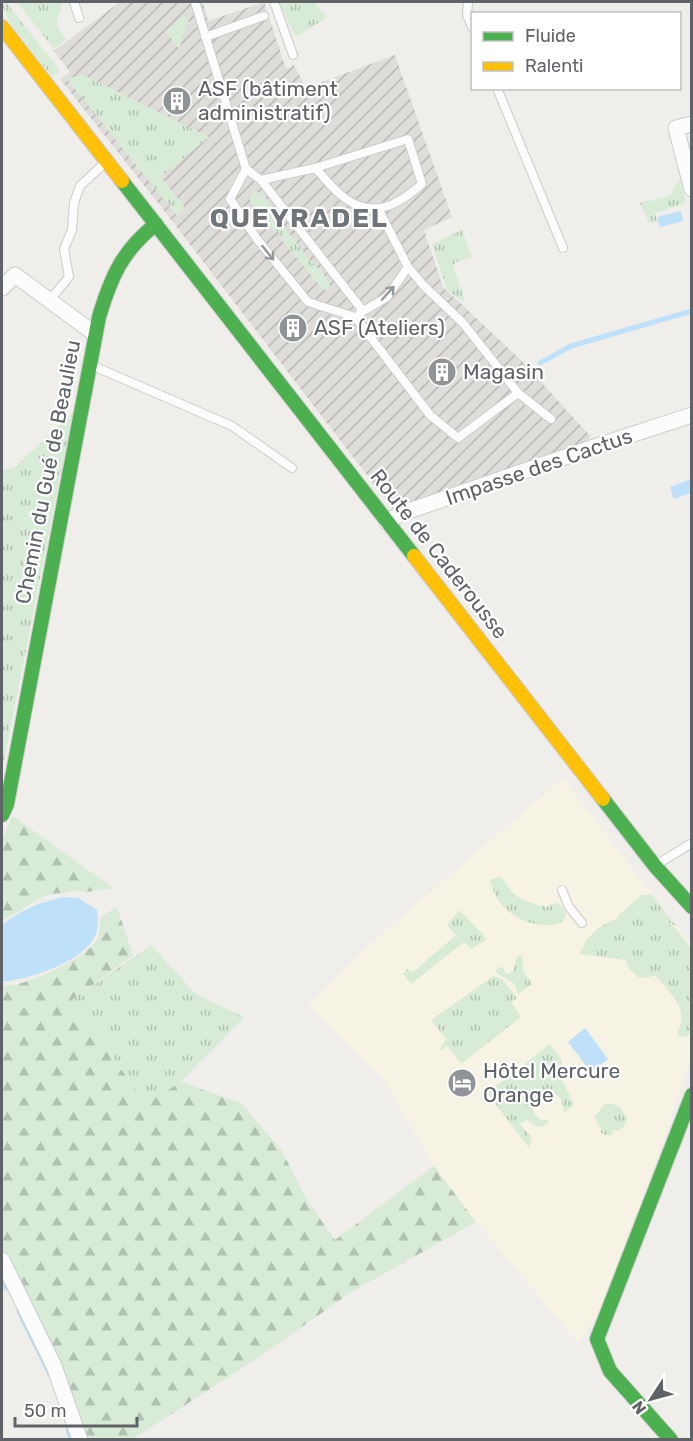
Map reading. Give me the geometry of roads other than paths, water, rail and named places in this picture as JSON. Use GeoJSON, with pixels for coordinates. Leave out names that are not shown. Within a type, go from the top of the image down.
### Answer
{"type":"FeatureCollection","features":[{"type":"Feature","properties":{"kind":"main road","name":"Route de Caderousse"},"geometry":{"type":"LineString","coordinates":[[2,27],[655,866],[692,908]]}},
{"type":"Feature","properties":{"kind":"main road","name":"Chemin du Gué de Beaulieu"},"geometry":{"type":"LineString","coordinates":[[2,815],[7,804],[95,334],[108,287],[120,262],[132,243],[156,224]]}},
{"type":"Feature","properties":{"kind":"main road"},"geometry":{"type":"LineString","coordinates":[[671,1440],[610,1371],[597,1339],[692,1095]]}},
{"type":"Feature","properties":{"kind":"street"},"geometry":{"type":"LineString","coordinates":[[692,124],[676,128],[692,189]]}},
{"type":"Feature","properties":{"kind":"street"},"geometry":{"type":"LineString","coordinates":[[2,288],[15,275],[95,334]]}},
{"type":"Feature","properties":{"kind":"street","name":"Impasse des Cactus"},"geometry":{"type":"LineString","coordinates":[[387,522],[400,514],[692,416]]}},
{"type":"Feature","properties":{"kind":"street"},"geometry":{"type":"LineString","coordinates":[[2,1260],[54,1366],[80,1440]]}},
{"type":"Feature","properties":{"kind":"lane"},"geometry":{"type":"LineString","coordinates":[[74,2],[79,18]]}},
{"type":"Feature","properties":{"kind":"lane"},"geometry":{"type":"LineString","coordinates":[[195,2],[246,169],[261,180],[363,311]]}},
{"type":"Feature","properties":{"kind":"lane"},"geometry":{"type":"LineString","coordinates":[[274,2],[293,55]]}},
{"type":"Feature","properties":{"kind":"lane"},"geometry":{"type":"LineString","coordinates":[[468,2],[467,15],[471,25]]}},
{"type":"Feature","properties":{"kind":"lane"},"geometry":{"type":"LineString","coordinates":[[205,37],[264,16]]}},
{"type":"Feature","properties":{"kind":"lane"},"geometry":{"type":"LineString","coordinates":[[498,90],[563,248]]}},
{"type":"Feature","properties":{"kind":"lane"},"geometry":{"type":"LineString","coordinates":[[261,180],[315,168],[408,140],[422,184],[408,197],[379,210],[346,199],[315,168]]}},
{"type":"Feature","properties":{"kind":"lane"},"geometry":{"type":"LineString","coordinates":[[49,302],[69,277],[64,249],[72,230],[74,203],[80,186],[107,161]]}},
{"type":"Feature","properties":{"kind":"lane"},"geometry":{"type":"LineString","coordinates":[[246,169],[230,199],[257,239],[308,302],[355,317],[430,416],[458,438],[518,393]]}},
{"type":"Feature","properties":{"kind":"lane"},"geometry":{"type":"LineString","coordinates":[[379,210],[408,267],[424,286],[464,323],[518,393],[551,419]]}},
{"type":"Feature","properties":{"kind":"lane"},"geometry":{"type":"LineString","coordinates":[[355,317],[387,297],[408,267]]}},
{"type":"Feature","properties":{"kind":"lane"},"geometry":{"type":"LineString","coordinates":[[90,364],[231,426],[292,468]]}},
{"type":"Feature","properties":{"kind":"lane"},"geometry":{"type":"LineString","coordinates":[[655,866],[692,843]]}},
{"type":"Feature","properties":{"kind":"lane"},"geometry":{"type":"LineString","coordinates":[[562,890],[569,907],[582,923]]}},
{"type":"Feature","properties":{"kind":"water"},"geometry":{"type":"Polygon","coordinates":[[[681,211],[683,221],[660,227],[657,217],[681,211]]]}},
{"type":"Feature","properties":{"kind":"water"},"geometry":{"type":"Polygon","coordinates":[[[691,479],[691,493],[674,499],[670,487],[691,479]]]}},
{"type":"Feature","properties":{"kind":"water"},"geometry":{"type":"Polygon","coordinates":[[[64,897],[78,898],[97,910],[98,921],[94,938],[78,955],[66,962],[39,973],[2,982],[2,925],[31,907],[64,897]]]}},
{"type":"Feature","properties":{"kind":"water"},"geometry":{"type":"Polygon","coordinates":[[[585,1028],[608,1059],[591,1072],[568,1042],[585,1028]]]}},
{"type":"Feature","properties":{"kind":"waterway"},"geometry":{"type":"LineString","coordinates":[[540,363],[571,346],[692,311]]}},
{"type":"Feature","properties":{"kind":"waterway"},"geometry":{"type":"LineString","coordinates":[[2,1279],[6,1288]]}},
{"type":"Feature","properties":{"kind":"waterway"},"geometry":{"type":"LineString","coordinates":[[19,1312],[50,1375]]}},
{"type":"Feature","properties":{"kind":"waterway"},"geometry":{"type":"LineString","coordinates":[[68,1429],[71,1440]]}},
{"type":"Feature","properties":{"kind":"place","name":"ASF (bâtiment administratif)"},"geometry":{"type":"Point","coordinates":[177,101]}},
{"type":"Feature","properties":{"kind":"place","name":"ASF (Ateliers)"},"geometry":{"type":"Point","coordinates":[293,328]}},
{"type":"Feature","properties":{"kind":"place","name":"Magasin"},"geometry":{"type":"Point","coordinates":[442,372]}},
{"type":"Feature","properties":{"kind":"place","name":"Hôtel Mercure Orange"},"geometry":{"type":"Point","coordinates":[462,1083]}},
{"type":"Feature","properties":{"kind":"district","name":"QUEYRADEL"},"geometry":{"type":"Point","coordinates":[299,218]}}]}
